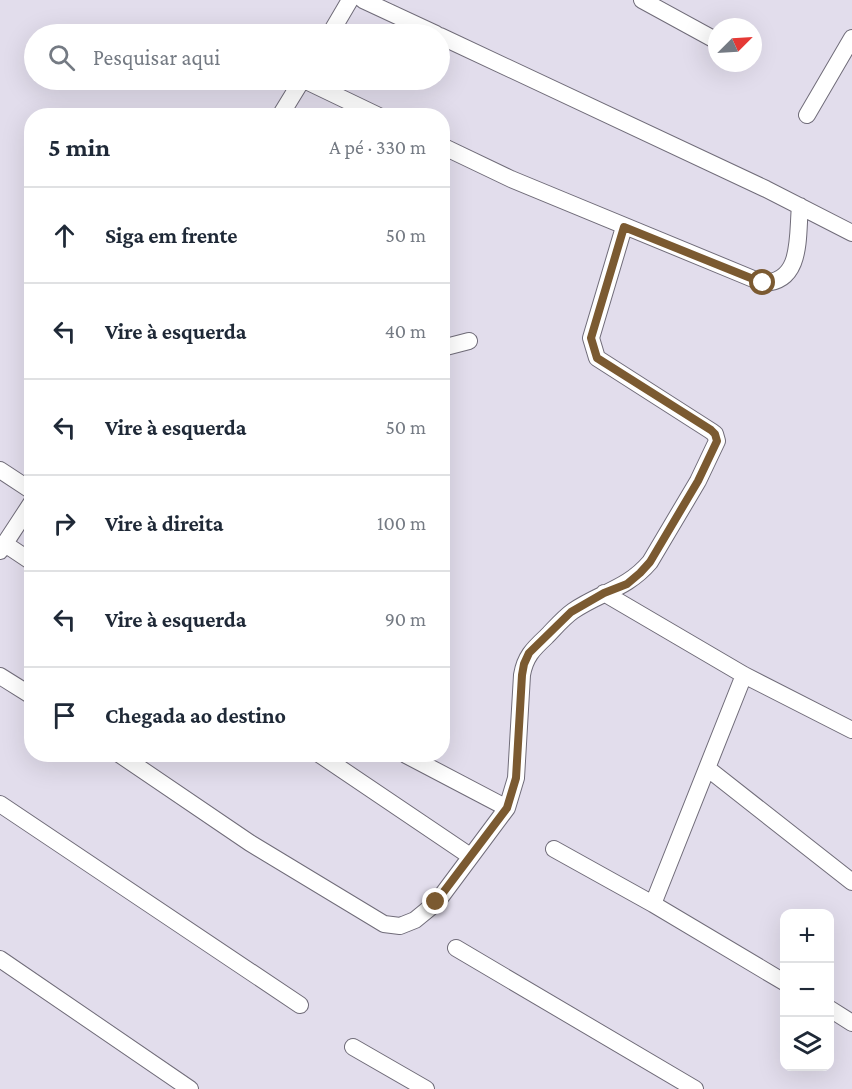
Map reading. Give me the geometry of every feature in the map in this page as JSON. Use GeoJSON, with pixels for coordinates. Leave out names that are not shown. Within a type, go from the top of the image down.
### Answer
{"type":"FeatureCollection","features":[{"type":"Feature","properties":{"kind":"street"},"geometry":{"type":"LineString","coordinates":[[336,24],[351,0]]}},
{"type":"Feature","properties":{"kind":"street"},"geometry":{"type":"LineString","coordinates":[[363,0],[414,24]]}},
{"type":"Feature","properties":{"kind":"street"},"geometry":{"type":"LineString","coordinates":[[642,0],[708,35]]}},
{"type":"Feature","properties":{"kind":"street"},"geometry":{"type":"LineString","coordinates":[[450,41],[766,189],[852,233]]}},
{"type":"Feature","properties":{"kind":"street"},"geometry":{"type":"LineString","coordinates":[[807,115],[850,47]]}},
{"type":"Feature","properties":{"kind":"street"},"geometry":{"type":"LineString","coordinates":[[285,108],[297,90]]}},
{"type":"Feature","properties":{"kind":"street"},"geometry":{"type":"LineString","coordinates":[[324,90],[362,108]]}},
{"type":"Feature","properties":{"kind":"street"},"geometry":{"type":"LineString","coordinates":[[450,150],[511,179],[763,283],[773,283],[785,277],[792,269],[800,206]]}},
{"type":"Feature","properties":{"kind":"street"},"geometry":{"type":"LineString","coordinates":[[131,762],[250,843],[384,924],[400,926],[415,920],[436,902],[499,822],[507,808],[516,778],[524,664],[529,653],[571,612],[604,593],[627,584],[650,562],[698,481],[717,441],[711,430],[597,358],[593,349],[591,338],[624,227]]}},
{"type":"Feature","properties":{"kind":"street"},"geometry":{"type":"LineString","coordinates":[[450,346],[469,341]]}},
{"type":"Feature","properties":{"kind":"street"},"geometry":{"type":"LineString","coordinates":[[0,470],[24,486]]}},
{"type":"Feature","properties":{"kind":"street"},"geometry":{"type":"LineString","coordinates":[[24,514],[2,547],[24,558]]}},
{"type":"Feature","properties":{"kind":"street"},"geometry":{"type":"LineString","coordinates":[[604,593],[744,675],[852,730]]}},
{"type":"Feature","properties":{"kind":"street"},"geometry":{"type":"LineString","coordinates":[[653,904],[744,675]]}},
{"type":"Feature","properties":{"kind":"street"},"geometry":{"type":"LineString","coordinates":[[0,676],[24,691]]}},
{"type":"Feature","properties":{"kind":"street"},"geometry":{"type":"LineString","coordinates":[[331,762],[470,856]]}},
{"type":"Feature","properties":{"kind":"street"},"geometry":{"type":"LineString","coordinates":[[419,762],[507,808]]}},
{"type":"Feature","properties":{"kind":"street"},"geometry":{"type":"LineString","coordinates":[[706,768],[852,882]]}},
{"type":"Feature","properties":{"kind":"street"},"geometry":{"type":"LineString","coordinates":[[0,804],[300,1005]]}},
{"type":"Feature","properties":{"kind":"street"},"geometry":{"type":"LineString","coordinates":[[554,849],[653,904],[780,980]]}},
{"type":"Feature","properties":{"kind":"street"},"geometry":{"type":"LineString","coordinates":[[456,948],[695,1089]]}},
{"type":"Feature","properties":{"kind":"street"},"geometry":{"type":"LineString","coordinates":[[0,959],[190,1089]]}},
{"type":"Feature","properties":{"kind":"street"},"geometry":{"type":"LineString","coordinates":[[834,1012],[852,1023]]}},
{"type":"Feature","properties":{"kind":"street"},"geometry":{"type":"LineString","coordinates":[[353,1047],[426,1089]]}},
{"type":"Feature","properties":{"kind":"route"},"geometry":{"type":"LineString","coordinates":[[436,902],[499,822],[507,808],[516,778],[522,675],[529,653],[571,612],[604,593],[627,584],[650,562],[698,481],[717,441],[711,430],[597,358],[593,349],[591,338],[624,227],[763,283]]}}]}
